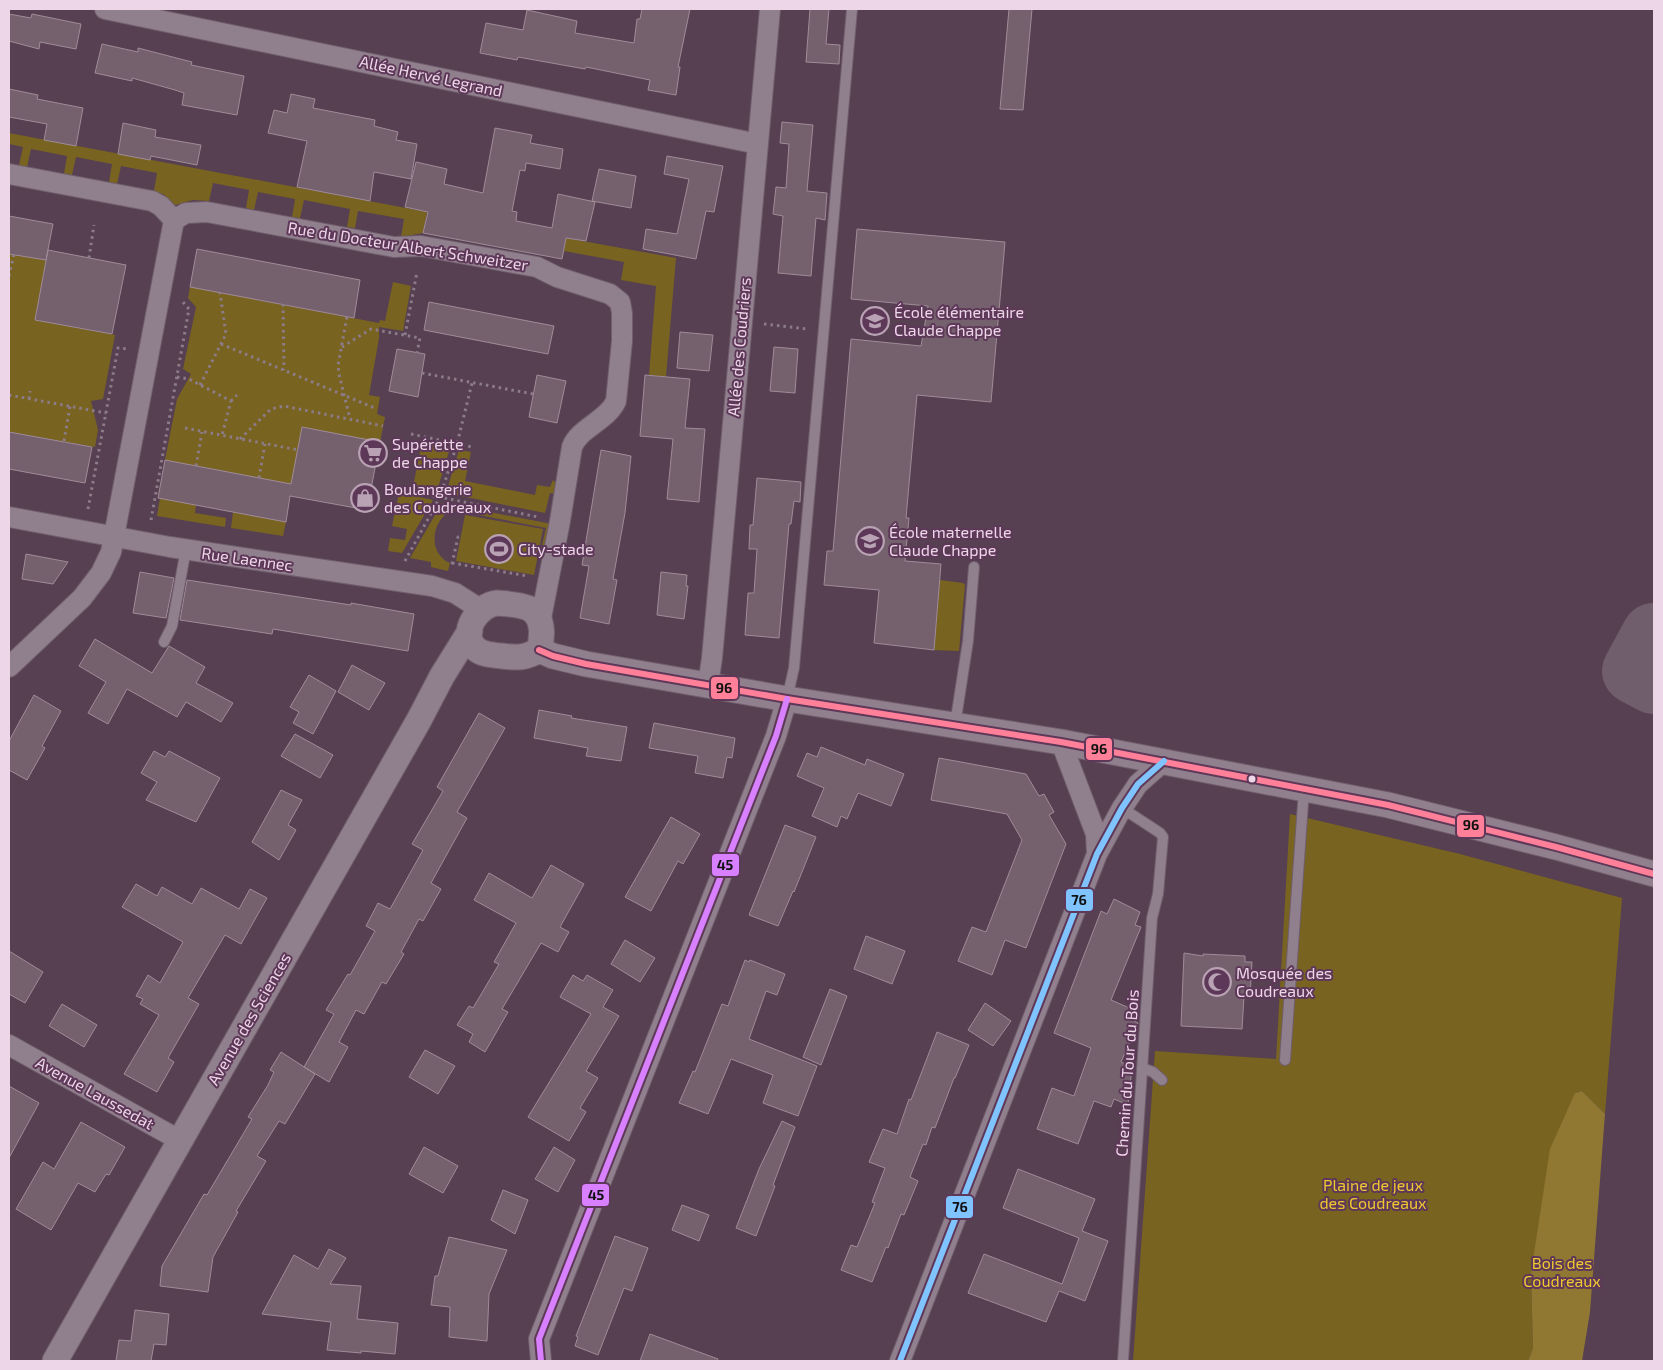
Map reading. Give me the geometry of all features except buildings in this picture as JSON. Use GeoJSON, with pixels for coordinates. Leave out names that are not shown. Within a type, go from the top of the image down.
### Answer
{"type":"FeatureCollection","features":[{"type":"Feature","properties":{"kind":"street","name":"Allée Hervé Legrand"},"geometry":{"type":"LineString","coordinates":[[105,9],[758,144]]}},
{"type":"Feature","properties":{"kind":"street","name":"Allée des Coudriers"},"geometry":{"type":"LineString","coordinates":[[708,685],[712,658],[770,9]]}},
{"type":"Feature","properties":{"kind":"street"},"geometry":{"type":"LineString","coordinates":[[9,174],[152,201],[161,206],[174,220],[111,552],[100,573],[82,598],[9,667]]}},
{"type":"Feature","properties":{"kind":"street","name":"Rue du Docteur Albert Schweitzer"},"geometry":{"type":"LineString","coordinates":[[174,220],[186,213],[207,212],[394,247],[421,246],[537,267],[557,277],[610,294],[620,302],[622,341],[616,401],[612,409],[573,443],[562,470],[560,521],[540,623]]}},
{"type":"Feature","properties":{"kind":"street","name":"Rue Laennec"},"geometry":{"type":"LineString","coordinates":[[9,517],[186,550],[432,586],[455,593],[480,609]]}},
{"type":"Feature","properties":{"kind":"street"},"geometry":{"type":"LineString","coordinates":[[497,603],[528,608],[534,612],[540,623],[542,641],[539,650],[531,655],[518,658],[484,654],[470,641],[473,619],[480,609],[489,604],[497,603]]}},
{"type":"Feature","properties":{"kind":"street","name":"Avenue des Sciences"},"geometry":{"type":"LineString","coordinates":[[55,1361],[415,728],[442,676],[470,631]]}},
{"type":"Feature","properties":{"kind":"street"},"geometry":{"type":"LineString","coordinates":[[539,650],[553,656],[586,664],[787,699],[1061,742],[1304,788],[1397,807],[1654,874]]}},
{"type":"Feature","properties":{"kind":"street"},"geometry":{"type":"LineString","coordinates":[[442,676],[484,654]]}},
{"type":"Feature","properties":{"kind":"street"},"geometry":{"type":"LineString","coordinates":[[542,1361],[540,1339],[776,736],[787,699]]}},
{"type":"Feature","properties":{"kind":"street"},"geometry":{"type":"LineString","coordinates":[[1061,742],[1096,834],[1097,854]]}},
{"type":"Feature","properties":{"kind":"street"},"geometry":{"type":"LineString","coordinates":[[900,1361],[1097,854],[1122,808],[1138,784],[1164,761]]}},
{"type":"Feature","properties":{"kind":"street"},"geometry":{"type":"LineString","coordinates":[[1082,800],[1105,809],[1122,808]]}},
{"type":"Feature","properties":{"kind":"street","name":"Avenue Laussedat"},"geometry":{"type":"LineString","coordinates":[[9,1045],[181,1141]]}},
{"type":"Feature","properties":{"kind":"lane"},"geometry":{"type":"LineString","coordinates":[[787,699],[794,668],[852,9]]}},
{"type":"Feature","properties":{"kind":"lane"},"geometry":{"type":"LineString","coordinates":[[164,642],[172,626],[186,550]]}},
{"type":"Feature","properties":{"kind":"lane"},"geometry":{"type":"LineString","coordinates":[[955,726],[968,641],[974,567]]}},
{"type":"Feature","properties":{"kind":"lane"},"geometry":{"type":"LineString","coordinates":[[1285,1060],[1304,788]]}},
{"type":"Feature","properties":{"kind":"lane","name":"Chemin du Tour du Bois"},"geometry":{"type":"LineString","coordinates":[[1122,808],[1160,833],[1163,837],[1158,894],[1152,918],[1123,1361]]}},
{"type":"Feature","properties":{"kind":"lane"},"geometry":{"type":"LineString","coordinates":[[1142,1068],[1153,1072],[1162,1080]]}},
{"type":"Feature","properties":{"kind":"path"},"geometry":{"type":"LineString","coordinates":[[89,258],[94,225]]}},
{"type":"Feature","properties":{"kind":"path"},"geometry":{"type":"LineString","coordinates":[[9,276],[14,254]]}},
{"type":"Feature","properties":{"kind":"path"},"geometry":{"type":"LineString","coordinates":[[405,335],[417,272]]}},
{"type":"Feature","properties":{"kind":"path"},"geometry":{"type":"LineString","coordinates":[[200,385],[226,334],[220,292]]}},
{"type":"Feature","properties":{"kind":"path"},"geometry":{"type":"LineString","coordinates":[[151,521],[189,309],[181,300]]}},
{"type":"Feature","properties":{"kind":"path"},"geometry":{"type":"LineString","coordinates":[[283,304],[284,370]]}},
{"type":"Feature","properties":{"kind":"path"},"geometry":{"type":"LineString","coordinates":[[347,316],[338,365],[350,419]]}},
{"type":"Feature","properties":{"kind":"path"},"geometry":{"type":"LineString","coordinates":[[758,323],[824,330]]}},
{"type":"Feature","properties":{"kind":"path"},"geometry":{"type":"LineString","coordinates":[[341,347],[371,329],[420,338],[418,353]]}},
{"type":"Feature","properties":{"kind":"path"},"geometry":{"type":"LineString","coordinates":[[88,510],[118,348],[127,349],[129,340]]}},
{"type":"Feature","properties":{"kind":"path"},"geometry":{"type":"LineString","coordinates":[[221,344],[377,409]]}},
{"type":"Feature","properties":{"kind":"path"},"geometry":{"type":"LineString","coordinates":[[422,373],[534,394]]}},
{"type":"Feature","properties":{"kind":"path"},"geometry":{"type":"LineString","coordinates":[[177,377],[189,379],[231,401]]}},
{"type":"Feature","properties":{"kind":"path"},"geometry":{"type":"LineString","coordinates":[[403,566],[440,497],[463,423],[472,383]]}},
{"type":"Feature","properties":{"kind":"path"},"geometry":{"type":"LineString","coordinates":[[29,399],[30,391]]}},
{"type":"Feature","properties":{"kind":"path"},"geometry":{"type":"LineString","coordinates":[[9,395],[106,413]]}},
{"type":"Feature","properties":{"kind":"path"},"geometry":{"type":"LineString","coordinates":[[222,435],[231,401],[237,395]]}},
{"type":"Feature","properties":{"kind":"path"},"geometry":{"type":"LineString","coordinates":[[64,442],[70,406]]}},
{"type":"Feature","properties":{"kind":"path"},"geometry":{"type":"LineString","coordinates":[[240,439],[271,409],[284,406],[383,426]]}},
{"type":"Feature","properties":{"kind":"path"},"geometry":{"type":"LineString","coordinates":[[456,421],[463,423]]}},
{"type":"Feature","properties":{"kind":"path"},"geometry":{"type":"LineString","coordinates":[[185,428],[298,450]]}},
{"type":"Feature","properties":{"kind":"path"},"geometry":{"type":"LineString","coordinates":[[196,466],[202,432]]}},
{"type":"Feature","properties":{"kind":"path"},"geometry":{"type":"LineString","coordinates":[[411,434],[472,447]]}},
{"type":"Feature","properties":{"kind":"path"},"geometry":{"type":"LineString","coordinates":[[259,478],[265,444]]}},
{"type":"Feature","properties":{"kind":"path"},"geometry":{"type":"LineString","coordinates":[[400,489],[560,521]]}},
{"type":"Feature","properties":{"kind":"path"},"geometry":{"type":"LineString","coordinates":[[451,568],[458,537],[460,537]]}},
{"type":"Feature","properties":{"kind":"path"},"geometry":{"type":"LineString","coordinates":[[452,563],[536,577]]}},
{"type":"Feature","properties":{"kind":"green space"},"geometry":{"type":"Polygon","coordinates":[[[9,133],[427,212],[423,233],[401,237],[404,219],[358,211],[355,228],[347,227],[350,209],[304,200],[300,218],[292,217],[295,199],[258,192],[254,210],[246,208],[249,190],[213,183],[209,201],[193,200],[175,205],[163,194],[154,191],[157,173],[121,166],[117,184],[109,182],[112,164],[76,157],[72,175],[64,174],[67,156],[31,149],[27,167],[19,165],[23,147],[9,144],[9,133]]]}},
{"type":"Feature","properties":{"kind":"green space"},"geometry":{"type":"Polygon","coordinates":[[[566,238],[676,258],[666,377],[649,375],[656,286],[621,280],[624,262],[564,251],[566,238]]]}},
{"type":"Feature","properties":{"kind":"green space"},"geometry":{"type":"Polygon","coordinates":[[[9,254],[46,260],[35,320],[115,335],[103,399],[91,401],[98,430],[95,447],[9,432],[9,254]]]}},
{"type":"Feature","properties":{"kind":"green space"},"geometry":{"type":"Polygon","coordinates":[[[393,282],[411,286],[403,331],[379,327],[379,338],[369,395],[380,397],[377,414],[385,417],[380,442],[291,484],[165,460],[177,399],[191,374],[183,369],[196,307],[188,298],[190,287],[379,323],[380,320],[385,321],[393,282]]]}},
{"type":"Feature","properties":{"kind":"green space"},"geometry":{"type":"Polygon","coordinates":[[[422,443],[450,448],[437,491],[413,486],[422,443]]]}},
{"type":"Feature","properties":{"kind":"green space"},"geometry":{"type":"Polygon","coordinates":[[[459,450],[471,452],[465,481],[535,495],[537,485],[550,487],[553,480],[557,485],[556,494],[550,493],[545,513],[446,493],[459,450]]]}},
{"type":"Feature","properties":{"kind":"green space"},"geometry":{"type":"Polygon","coordinates":[[[399,493],[433,500],[402,553],[388,551],[390,538],[405,540],[407,529],[392,526],[399,493]]]}},
{"type":"Feature","properties":{"kind":"green space"},"geometry":{"type":"Polygon","coordinates":[[[160,498],[196,505],[195,513],[226,518],[225,527],[157,516],[160,498]]]}},
{"type":"Feature","properties":{"kind":"green space"},"geometry":{"type":"Polygon","coordinates":[[[442,503],[552,524],[546,546],[542,545],[546,528],[453,510],[440,521],[436,528],[435,536],[438,552],[450,563],[448,571],[431,567],[431,562],[410,558],[442,503]]]}},
{"type":"Feature","properties":{"kind":"green space"},"geometry":{"type":"Polygon","coordinates":[[[233,512],[286,522],[283,536],[231,528],[233,512]]]}},
{"type":"Feature","properties":{"kind":"green space","name":"City-stade"},"geometry":{"type":"Polygon","coordinates":[[[465,515],[543,529],[534,575],[456,561],[465,515]]]}},
{"type":"Feature","properties":{"kind":"green space"},"geometry":{"type":"Polygon","coordinates":[[[940,580],[963,583],[965,585],[959,651],[934,650],[940,580]]]}},
{"type":"Feature","properties":{"kind":"green space","name":"Plaine de jeux des Coudreaux"},"geometry":{"type":"Polygon","coordinates":[[[1290,814],[1460,854],[1622,898],[1605,1114],[1582,1091],[1575,1093],[1531,1273],[1533,1348],[1528,1361],[1133,1361],[1155,1051],[1276,1059],[1290,814]]]}},
{"type":"Feature","properties":{"kind":"green space","name":"Bois des Coudreaux"},"geometry":{"type":"Polygon","coordinates":[[[1582,1091],[1605,1114],[1590,1312],[1582,1361],[1528,1361],[1533,1348],[1531,1273],[1550,1149],[1575,1093],[1582,1091]]]}},
{"type":"Feature","properties":{"kind":"taxiway"},"geometry":{"type":"LineString","coordinates":[[1654,636],[1635,671],[1654,681]]}},
{"type":"Feature","properties":{"kind":"transit line","name":"96"},"geometry":{"type":"LineString","coordinates":[[539,650],[553,656],[586,664],[787,699],[1061,742],[1388,805],[1556,847],[1654,874]]}},
{"type":"Feature","properties":{"kind":"transit line","name":"45"},"geometry":{"type":"LineString","coordinates":[[541,1361],[539,1339],[776,736],[787,699]]}},
{"type":"Feature","properties":{"kind":"transit line","name":"76"},"geometry":{"type":"LineString","coordinates":[[900,1361],[1097,854],[1122,808],[1138,784],[1164,761]]}},
{"type":"Feature","properties":{"kind":"place","name":"École élémentaire Claude Chappe"},"geometry":{"type":"Point","coordinates":[875,321]}},
{"type":"Feature","properties":{"kind":"place","name":"Supérette de Chappe"},"geometry":{"type":"Point","coordinates":[373,453]}},
{"type":"Feature","properties":{"kind":"place","name":"Boulangerie des Coudreaux"},"geometry":{"type":"Point","coordinates":[365,498]}},
{"type":"Feature","properties":{"kind":"place","name":"École maternelle Claude Chappe"},"geometry":{"type":"Point","coordinates":[870,541]}},
{"type":"Feature","properties":{"kind":"place","name":"City-stade"},"geometry":{"type":"Point","coordinates":[499,549]}},
{"type":"Feature","properties":{"kind":"place","name":"Mosquée des Coudreaux"},"geometry":{"type":"Point","coordinates":[1217,982]}}]}
